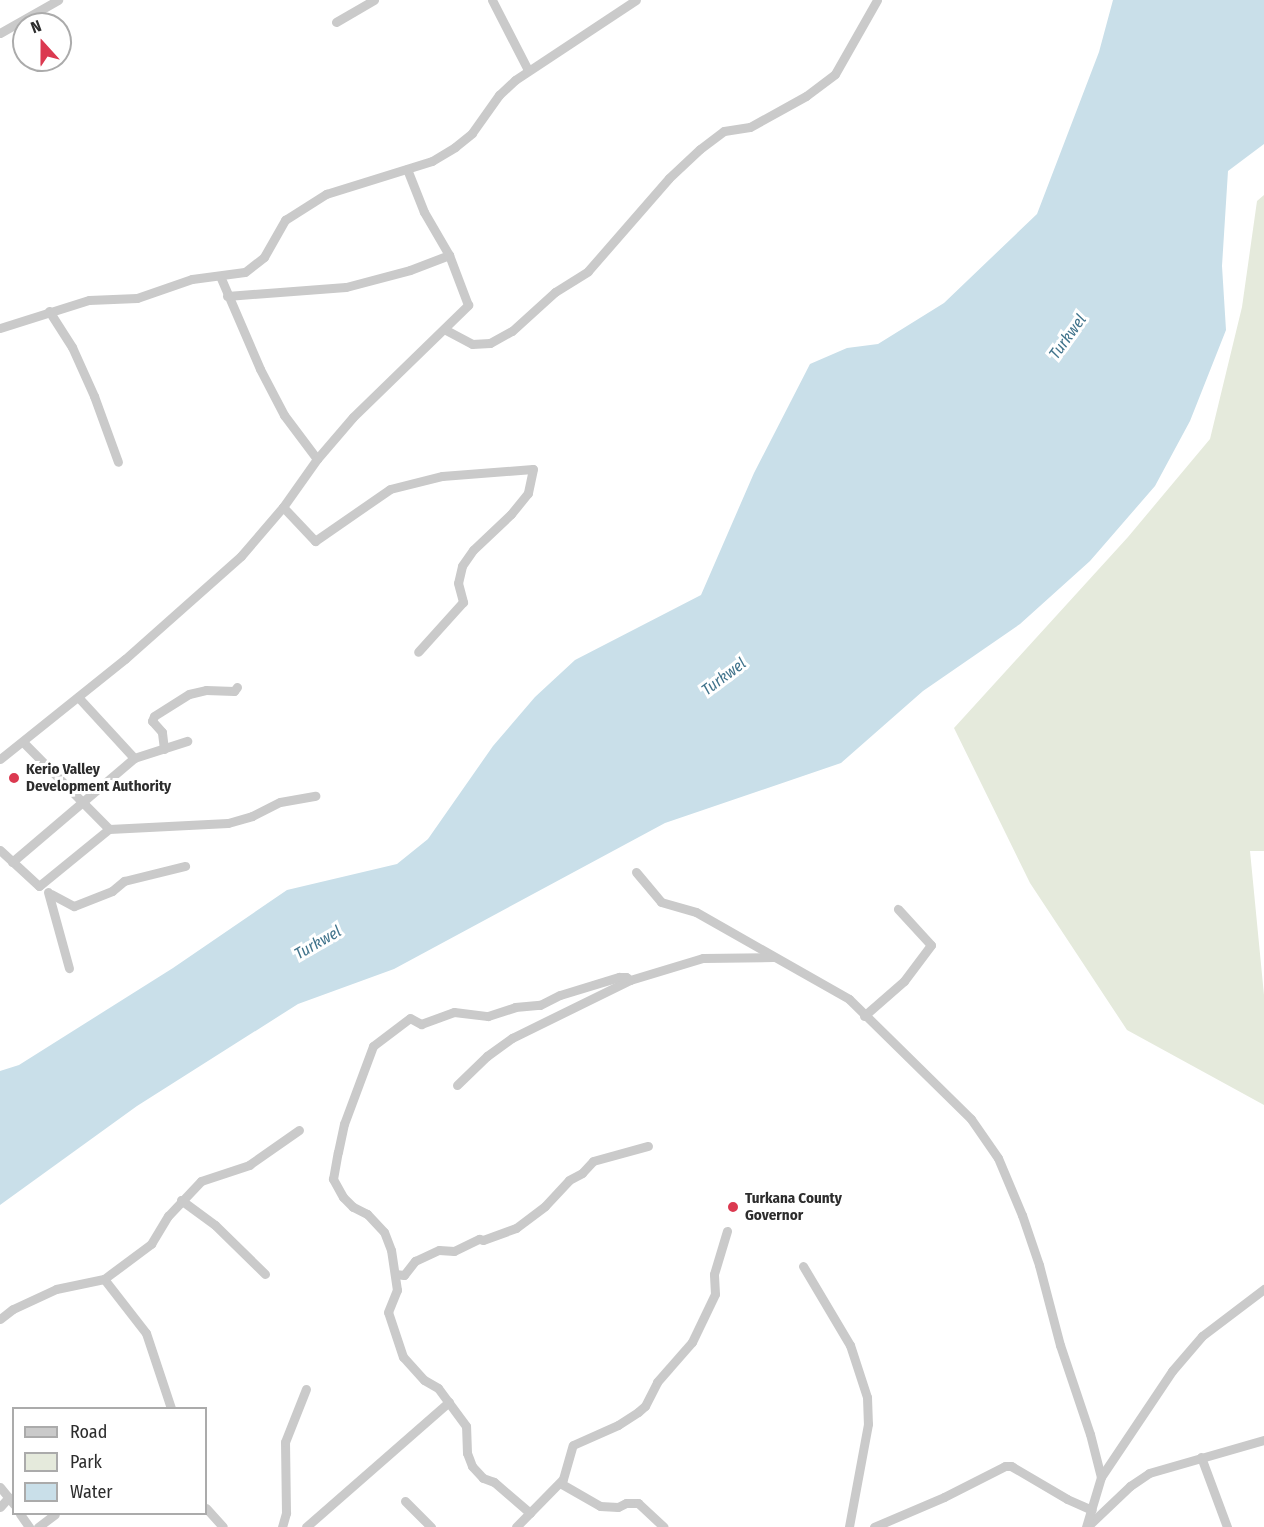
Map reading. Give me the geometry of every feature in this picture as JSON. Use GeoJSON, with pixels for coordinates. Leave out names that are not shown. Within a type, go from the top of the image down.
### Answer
{"type":"FeatureCollection","features":[{"type":"Feature","properties":{"kind":"street"},"geometry":{"type":"LineString","coordinates":[[0,33],[58,0]]}},
{"type":"Feature","properties":{"kind":"street"},"geometry":{"type":"LineString","coordinates":[[336,22],[374,0]]}},
{"type":"Feature","properties":{"kind":"street"},"geometry":{"type":"LineString","coordinates":[[492,0],[528,70]]}},
{"type":"Feature","properties":{"kind":"street"},"geometry":{"type":"LineString","coordinates":[[0,328],[89,300],[137,298],[192,279],[239,274],[253,267],[264,257],[285,220],[317,199],[432,161],[472,133],[499,95],[528,70],[636,0]]}},
{"type":"Feature","properties":{"kind":"street"},"geometry":{"type":"LineString","coordinates":[[444,329],[472,344],[490,343],[512,331],[555,292],[588,271],[669,178],[700,149],[724,131],[750,127],[806,96],[835,74],[877,0]]}},
{"type":"Feature","properties":{"kind":"street"},"geometry":{"type":"LineString","coordinates":[[0,759],[179,612],[241,556],[284,507],[317,459],[353,417],[468,305],[449,255],[424,212],[407,169]]}},
{"type":"Feature","properties":{"kind":"street"},"geometry":{"type":"LineString","coordinates":[[227,296],[346,287],[410,270],[449,255]]}},
{"type":"Feature","properties":{"kind":"street"},"geometry":{"type":"LineString","coordinates":[[220,276],[251,351],[284,415],[317,459]]}},
{"type":"Feature","properties":{"kind":"street"},"geometry":{"type":"LineString","coordinates":[[50,311],[72,347],[94,396],[118,462]]}},
{"type":"Feature","properties":{"kind":"street"},"geometry":{"type":"LineString","coordinates":[[284,507],[315,541],[390,489],[442,476],[534,469],[528,493],[511,514],[473,550],[462,566],[458,584],[463,602],[418,652]]}},
{"type":"Feature","properties":{"kind":"street"},"geometry":{"type":"LineString","coordinates":[[164,749],[162,732],[152,721],[154,716],[189,694],[206,690],[234,691],[237,687]]}},
{"type":"Feature","properties":{"kind":"street"},"geometry":{"type":"LineString","coordinates":[[78,697],[134,758]]}},
{"type":"Feature","properties":{"kind":"street"},"geometry":{"type":"LineString","coordinates":[[12,862],[134,758],[187,741]]}},
{"type":"Feature","properties":{"kind":"street"},"geometry":{"type":"LineString","coordinates":[[23,742],[109,829]]}},
{"type":"Feature","properties":{"kind":"street"},"geometry":{"type":"LineString","coordinates":[[39,886],[109,829],[228,823],[252,816],[280,802],[315,796]]}},
{"type":"Feature","properties":{"kind":"street"},"geometry":{"type":"LineString","coordinates":[[0,850],[39,886],[74,906],[112,891],[124,881],[185,866]]}},
{"type":"Feature","properties":{"kind":"street"},"geometry":{"type":"LineString","coordinates":[[636,872],[662,903],[696,912],[849,999],[971,1119],[998,1158],[1039,1265],[1060,1345],[1090,1434],[1101,1477]]}},
{"type":"Feature","properties":{"kind":"street"},"geometry":{"type":"LineString","coordinates":[[51,894],[69,968]]}},
{"type":"Feature","properties":{"kind":"street"},"geometry":{"type":"LineString","coordinates":[[864,1016],[904,981],[931,945],[898,909]]}},
{"type":"Feature","properties":{"kind":"street"},"geometry":{"type":"LineString","coordinates":[[457,1085],[487,1056],[512,1038],[630,980],[703,958],[773,957]]}},
{"type":"Feature","properties":{"kind":"street"},"geometry":{"type":"LineString","coordinates":[[530,1513],[494,1482],[483,1478],[469,1462],[466,1426],[438,1388],[424,1380],[403,1357],[388,1312],[397,1290],[391,1250],[384,1232],[367,1214],[353,1207],[343,1197],[333,1179],[344,1124],[373,1046],[410,1018],[421,1024],[454,1012],[488,1016],[515,1007],[540,1005],[560,995],[619,977],[626,977],[630,980]]}},
{"type":"Feature","properties":{"kind":"street"},"geometry":{"type":"LineString","coordinates":[[0,1319],[13,1309],[56,1289],[104,1279],[151,1244],[181,1200],[201,1181],[249,1165],[299,1130]]}},
{"type":"Feature","properties":{"kind":"street"},"geometry":{"type":"LineString","coordinates":[[394,1274],[404,1275],[415,1261],[439,1250],[454,1251],[479,1239],[516,1228],[545,1206],[569,1180],[582,1173],[593,1161],[648,1146]]}},
{"type":"Feature","properties":{"kind":"street"},"geometry":{"type":"LineString","coordinates":[[181,1200],[215,1225],[265,1274]]}},
{"type":"Feature","properties":{"kind":"street"},"geometry":{"type":"LineString","coordinates":[[516,1527],[560,1483],[567,1470],[568,1456],[573,1445],[618,1425],[645,1406],[657,1382],[692,1342],[715,1294],[714,1274],[727,1231]]}},
{"type":"Feature","properties":{"kind":"street"},"geometry":{"type":"LineString","coordinates":[[803,1266],[846,1337],[867,1397],[868,1424],[849,1527]]}},
{"type":"Feature","properties":{"kind":"street"},"geometry":{"type":"LineString","coordinates":[[104,1279],[146,1333],[171,1407]]}},
{"type":"Feature","properties":{"kind":"street"},"geometry":{"type":"LineString","coordinates":[[1087,1527],[1101,1477],[1172,1371],[1202,1336],[1264,1289]]}},
{"type":"Feature","properties":{"kind":"street"},"geometry":{"type":"LineString","coordinates":[[282,1527],[286,1513],[285,1442],[306,1389]]}},
{"type":"Feature","properties":{"kind":"street"},"geometry":{"type":"LineString","coordinates":[[306,1527],[449,1402]]}},
{"type":"Feature","properties":{"kind":"street"},"geometry":{"type":"LineString","coordinates":[[1087,1527],[1140,1478],[1202,1457],[1264,1440]]}},
{"type":"Feature","properties":{"kind":"street"},"geometry":{"type":"LineString","coordinates":[[1202,1457],[1227,1527]]}},
{"type":"Feature","properties":{"kind":"street"},"geometry":{"type":"LineString","coordinates":[[873,1527],[944,1497],[1005,1466],[1011,1466],[1067,1500],[1092,1510]]}},
{"type":"Feature","properties":{"kind":"street"},"geometry":{"type":"LineString","coordinates":[[560,1483],[600,1506],[618,1507],[626,1503],[638,1503],[664,1527]]}},
{"type":"Feature","properties":{"kind":"street"},"geometry":{"type":"LineString","coordinates":[[0,1487],[11,1500],[0,1507]]}},
{"type":"Feature","properties":{"kind":"street"},"geometry":{"type":"LineString","coordinates":[[405,1501],[431,1527]]}},
{"type":"Feature","properties":{"kind":"street"},"geometry":{"type":"LineString","coordinates":[[207,1510],[217,1525]]}},
{"type":"Feature","properties":{"kind":"street"},"geometry":{"type":"LineString","coordinates":[[38,1527],[54,1515]]}},
{"type":"Feature","properties":{"kind":"green space"},"geometry":{"type":"Polygon","coordinates":[[[1264,195],[1264,851],[1250,851],[1264,995],[1264,1105],[1127,1030],[1030,883],[954,728],[1128,537],[1210,439],[1242,307],[1257,201],[1264,195]]]}},
{"type":"Feature","properties":{"kind":"water","name":"Turkwel"},"geometry":{"type":"Polygon","coordinates":[[[1113,0],[1264,0],[1264,144],[1228,171],[1222,266],[1226,330],[1190,421],[1155,486],[1090,561],[1020,624],[923,691],[841,763],[665,823],[394,969],[298,1004],[137,1106],[0,1205],[0,1071],[19,1065],[173,968],[287,890],[397,864],[428,839],[493,746],[535,697],[575,660],[701,595],[754,473],[810,364],[847,348],[878,344],[944,303],[1037,214],[1099,52],[1113,0]]]}},
{"type":"Feature","properties":{"kind":"place","name":"Kerio Valley Development Authority"},"geometry":{"type":"Point","coordinates":[14,778]}},
{"type":"Feature","properties":{"kind":"place","name":"Turkana County Governor"},"geometry":{"type":"Point","coordinates":[733,1207]}}]}
